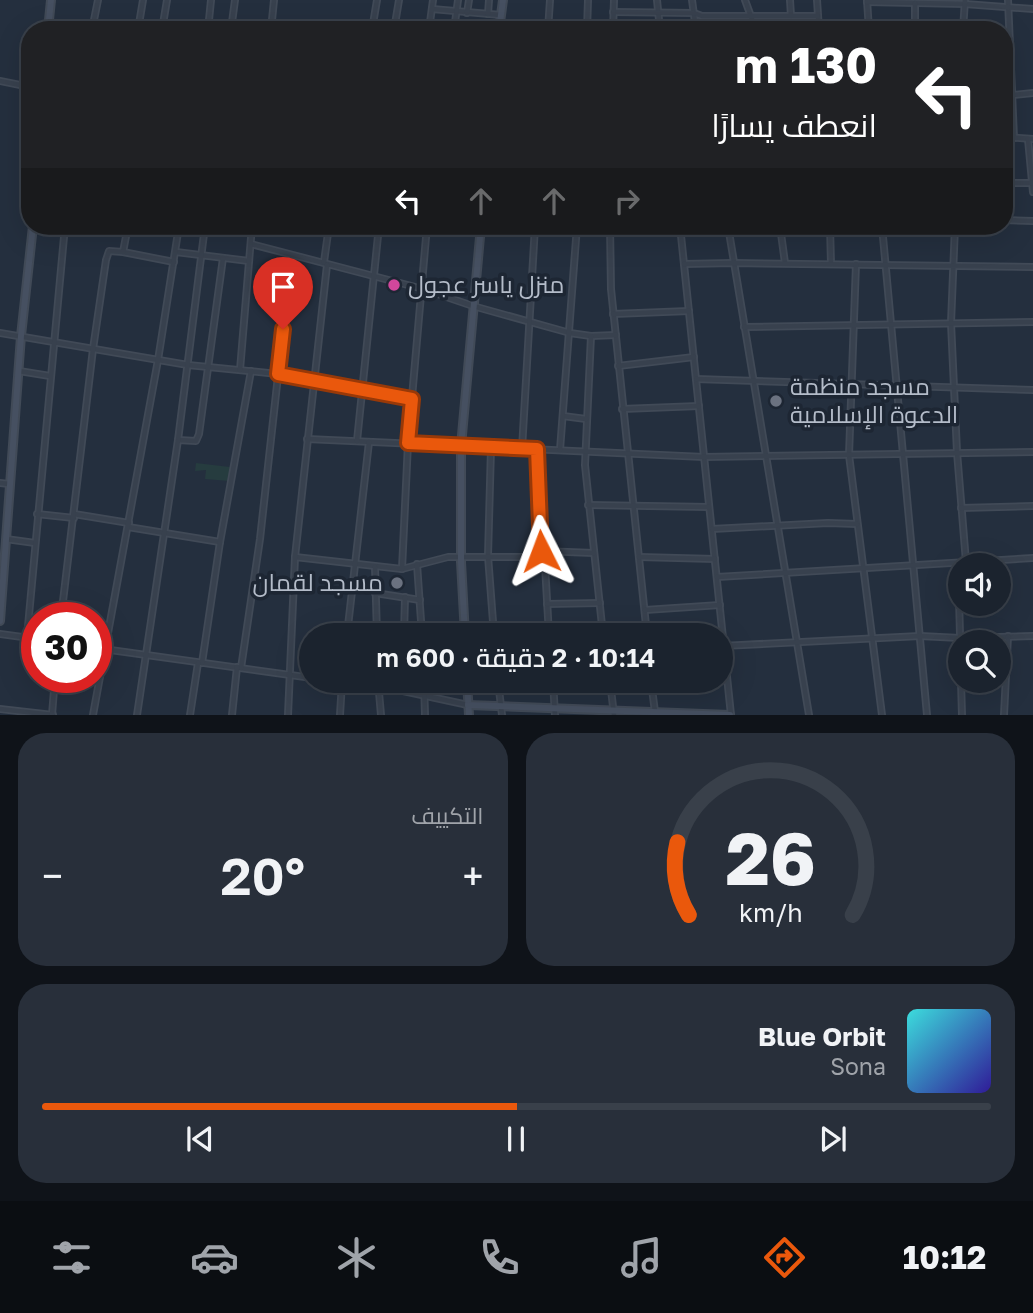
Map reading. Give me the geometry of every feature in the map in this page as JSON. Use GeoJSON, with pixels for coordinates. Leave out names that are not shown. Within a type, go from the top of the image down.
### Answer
{"type":"FeatureCollection","features":[{"type":"Feature","properties":{"kind":"street"},"geometry":{"type":"LineString","coordinates":[[49,21],[51,0]]}},
{"type":"Feature","properties":{"kind":"street"},"geometry":{"type":"LineString","coordinates":[[94,21],[98,0]]}},
{"type":"Feature","properties":{"kind":"street"},"geometry":{"type":"LineString","coordinates":[[140,21],[144,0]]}},
{"type":"Feature","properties":{"kind":"street"},"geometry":{"type":"LineString","coordinates":[[164,21],[167,0]]}},
{"type":"Feature","properties":{"kind":"street"},"geometry":{"type":"LineString","coordinates":[[209,21],[211,0]]}},
{"type":"Feature","properties":{"kind":"street"},"geometry":{"type":"LineString","coordinates":[[233,21],[234,0]]}},
{"type":"Feature","properties":{"kind":"street"},"geometry":{"type":"LineString","coordinates":[[272,21],[274,0]]}},
{"type":"Feature","properties":{"kind":"street"},"geometry":{"type":"LineString","coordinates":[[374,21],[377,0]]}},
{"type":"Feature","properties":{"kind":"street"},"geometry":{"type":"LineString","coordinates":[[396,21],[399,0]]}},
{"type":"Feature","properties":{"kind":"street"},"geometry":{"type":"LineString","coordinates":[[430,21],[433,0]]}},
{"type":"Feature","properties":{"kind":"street"},"geometry":{"type":"LineString","coordinates":[[455,21],[458,0]]}},
{"type":"Feature","properties":{"kind":"street"},"geometry":{"type":"LineString","coordinates":[[467,13],[469,0]]}},
{"type":"Feature","properties":{"kind":"street"},"geometry":{"type":"LineString","coordinates":[[488,14],[489,0]]}},
{"type":"Feature","properties":{"kind":"street"},"geometry":{"type":"LineString","coordinates":[[500,21],[503,0]]}},
{"type":"Feature","properties":{"kind":"street"},"geometry":{"type":"LineString","coordinates":[[549,21],[550,0]]}},
{"type":"Feature","properties":{"kind":"street"},"geometry":{"type":"LineString","coordinates":[[587,21],[588,0]]}},
{"type":"Feature","properties":{"kind":"street"},"geometry":{"type":"LineString","coordinates":[[613,21],[614,0]]}},
{"type":"Feature","properties":{"kind":"street"},"geometry":{"type":"LineString","coordinates":[[656,0],[659,21]]}},
{"type":"Feature","properties":{"kind":"street"},"geometry":{"type":"LineString","coordinates":[[692,0],[695,21]]}},
{"type":"Feature","properties":{"kind":"street"},"geometry":{"type":"LineString","coordinates":[[745,0],[753,21]]}},
{"type":"Feature","properties":{"kind":"street"},"geometry":{"type":"LineString","coordinates":[[790,0],[790,16]]}},
{"type":"Feature","properties":{"kind":"street"},"geometry":{"type":"LineString","coordinates":[[817,0],[818,21]]}},
{"type":"Feature","properties":{"kind":"street"},"geometry":{"type":"LineString","coordinates":[[1008,0],[1010,21]]}},
{"type":"Feature","properties":{"kind":"street"},"geometry":{"type":"LineString","coordinates":[[869,21],[867,1],[965,2],[1033,9]]}},
{"type":"Feature","properties":{"kind":"street"},"geometry":{"type":"LineString","coordinates":[[964,21],[965,2]]}},
{"type":"Feature","properties":{"kind":"street"},"geometry":{"type":"LineString","coordinates":[[915,3],[915,21]]}},
{"type":"Feature","properties":{"kind":"street"},"geometry":{"type":"LineString","coordinates":[[432,9],[501,15]]}},
{"type":"Feature","properties":{"kind":"street"},"geometry":{"type":"LineString","coordinates":[[613,12],[752,17],[818,16]]}},
{"type":"Feature","properties":{"kind":"street"},"geometry":{"type":"LineString","coordinates":[[1013,78],[1014,138],[1031,139],[1033,191]]}},
{"type":"Feature","properties":{"kind":"street"},"geometry":{"type":"LineString","coordinates":[[0,81],[21,85]]}},
{"type":"Feature","properties":{"kind":"street"},"geometry":{"type":"LineString","coordinates":[[1013,95],[1033,93]]}},
{"type":"Feature","properties":{"kind":"street"},"geometry":{"type":"LineString","coordinates":[[1013,183],[1032,183]]}},
{"type":"Feature","properties":{"kind":"street"},"geometry":{"type":"LineString","coordinates":[[1013,220],[1033,221]]}},
{"type":"Feature","properties":{"kind":"street"},"geometry":{"type":"LineString","coordinates":[[0,621],[2,555],[6,539],[21,336],[32,235]]}},
{"type":"Feature","properties":{"kind":"street"},"geometry":{"type":"LineString","coordinates":[[30,602],[64,235]]}},
{"type":"Feature","properties":{"kind":"street"},"geometry":{"type":"LineString","coordinates":[[123,252],[126,235]]}},
{"type":"Feature","properties":{"kind":"street"},"geometry":{"type":"LineString","coordinates":[[112,611],[178,235]]}},
{"type":"Feature","properties":{"kind":"street"},"geometry":{"type":"LineString","coordinates":[[137,715],[165,534],[204,235]]}},
{"type":"Feature","properties":{"kind":"street"},"geometry":{"type":"LineString","coordinates":[[240,370],[252,235]]}},
{"type":"Feature","properties":{"kind":"street"},"geometry":{"type":"LineString","coordinates":[[288,715],[295,556],[328,235]]}},
{"type":"Feature","properties":{"kind":"street"},"geometry":{"type":"LineString","coordinates":[[357,441],[378,235]]}},
{"type":"Feature","properties":{"kind":"street"},"geometry":{"type":"LineString","coordinates":[[402,569],[408,443],[426,235]]}},
{"type":"Feature","properties":{"kind":"street"},"geometry":{"type":"LineString","coordinates":[[464,623],[461,557],[461,446],[480,235]]}},
{"type":"Feature","properties":{"kind":"street"},"geometry":{"type":"LineString","coordinates":[[522,449],[534,235]]}},
{"type":"Feature","properties":{"kind":"street"},"geometry":{"type":"LineString","coordinates":[[560,450],[576,235]]}},
{"type":"Feature","properties":{"kind":"street"},"geometry":{"type":"LineString","coordinates":[[610,235],[609,270],[613,314],[646,623]]}},
{"type":"Feature","properties":{"kind":"street"},"geometry":{"type":"LineString","coordinates":[[681,235],[721,623]]}},
{"type":"Feature","properties":{"kind":"street"},"geometry":{"type":"LineString","coordinates":[[729,235],[809,715]]}},
{"type":"Feature","properties":{"kind":"street"},"geometry":{"type":"LineString","coordinates":[[781,235],[785,263]]}},
{"type":"Feature","properties":{"kind":"street"},"geometry":{"type":"LineString","coordinates":[[830,235],[831,264]]}},
{"type":"Feature","properties":{"kind":"street"},"geometry":{"type":"LineString","coordinates":[[883,235],[927,715]]}},
{"type":"Feature","properties":{"kind":"street"},"geometry":{"type":"LineString","coordinates":[[955,235],[951,323],[965,553]]}},
{"type":"Feature","properties":{"kind":"street"},"geometry":{"type":"LineString","coordinates":[[251,244],[423,289],[570,333],[615,335]]}},
{"type":"Feature","properties":{"kind":"street"},"geometry":{"type":"LineString","coordinates":[[63,602],[93,349],[108,254],[112,251],[123,252],[174,262]]}},
{"type":"Feature","properties":{"kind":"street"},"geometry":{"type":"LineString","coordinates":[[176,252],[249,261]]}},
{"type":"Feature","properties":{"kind":"street"},"geometry":{"type":"LineString","coordinates":[[178,440],[197,441],[223,258]]}},
{"type":"Feature","properties":{"kind":"street"},"geometry":{"type":"LineString","coordinates":[[684,264],[1033,267]]}},
{"type":"Feature","properties":{"kind":"street"},"geometry":{"type":"LineString","coordinates":[[856,264],[849,455],[882,715]]}},
{"type":"Feature","properties":{"kind":"street"},"geometry":{"type":"LineString","coordinates":[[232,715],[260,539],[288,285]]}},
{"type":"Feature","properties":{"kind":"street"},"geometry":{"type":"LineString","coordinates":[[613,314],[689,311]]}},
{"type":"Feature","properties":{"kind":"street"},"geometry":{"type":"LineString","coordinates":[[744,327],[1033,322]]}},
{"type":"Feature","properties":{"kind":"street"},"geometry":{"type":"LineString","coordinates":[[0,333],[188,365],[278,374],[412,399]]}},
{"type":"Feature","properties":{"kind":"street"},"geometry":{"type":"LineString","coordinates":[[591,336],[585,452],[602,623]]}},
{"type":"Feature","properties":{"kind":"street"},"geometry":{"type":"LineString","coordinates":[[618,366],[694,358]]}},
{"type":"Feature","properties":{"kind":"street"},"geometry":{"type":"LineString","coordinates":[[190,715],[251,370]]}},
{"type":"Feature","properties":{"kind":"street"},"geometry":{"type":"LineString","coordinates":[[19,371],[50,376]]}},
{"type":"Feature","properties":{"kind":"street"},"geometry":{"type":"LineString","coordinates":[[696,379],[1033,390]]}},
{"type":"Feature","properties":{"kind":"street"},"geometry":{"type":"LineString","coordinates":[[622,409],[699,406]]}},
{"type":"Feature","properties":{"kind":"street"},"geometry":{"type":"LineString","coordinates":[[563,416],[586,419]]}},
{"type":"Feature","properties":{"kind":"street"},"geometry":{"type":"LineString","coordinates":[[307,439],[705,457],[1033,452]]}},
{"type":"Feature","properties":{"kind":"street"},"geometry":{"type":"LineString","coordinates":[[348,623],[369,442]]}},
{"type":"Feature","properties":{"kind":"street"},"geometry":{"type":"LineString","coordinates":[[491,448],[488,556],[493,623]]}},
{"type":"Feature","properties":{"kind":"street"},"geometry":{"type":"LineString","coordinates":[[537,449],[541,551],[548,623]]}},
{"type":"Feature","properties":{"kind":"street"},"geometry":{"type":"LineString","coordinates":[[0,482],[9,484]]}},
{"type":"Feature","properties":{"kind":"street"},"geometry":{"type":"LineString","coordinates":[[589,505],[709,508]]}},
{"type":"Feature","properties":{"kind":"street"},"geometry":{"type":"LineString","coordinates":[[961,508],[1033,506]]}},
{"type":"Feature","properties":{"kind":"street"},"geometry":{"type":"LineString","coordinates":[[37,514],[74,516],[220,542]]}},
{"type":"Feature","properties":{"kind":"street"},"geometry":{"type":"LineString","coordinates":[[712,529],[857,524]]}},
{"type":"Feature","properties":{"kind":"street"},"geometry":{"type":"LineString","coordinates":[[6,539],[35,543]]}},
{"type":"Feature","properties":{"kind":"street"},"geometry":{"type":"LineString","coordinates":[[541,551],[594,552]]}},
{"type":"Feature","properties":{"kind":"street"},"geometry":{"type":"LineString","coordinates":[[295,556],[402,569],[461,557],[543,557]]}},
{"type":"Feature","properties":{"kind":"street"},"geometry":{"type":"LineString","coordinates":[[639,557],[715,559]]}},
{"type":"Feature","properties":{"kind":"street"},"geometry":{"type":"LineString","coordinates":[[1011,559],[1033,558]]}},
{"type":"Feature","properties":{"kind":"street"},"geometry":{"type":"LineString","coordinates":[[717,577],[948,563]]}},
{"type":"Feature","properties":{"kind":"street"},"geometry":{"type":"LineString","coordinates":[[417,564],[421,623]]}},
{"type":"Feature","properties":{"kind":"street"},"geometry":{"type":"LineString","coordinates":[[375,567],[377,623]]}},
{"type":"Feature","properties":{"kind":"street"},"geometry":{"type":"LineString","coordinates":[[376,593],[420,600]]}},
{"type":"Feature","properties":{"kind":"street"},"geometry":{"type":"LineString","coordinates":[[404,623],[405,597]]}},
{"type":"Feature","properties":{"kind":"street"},"geometry":{"type":"LineString","coordinates":[[547,604],[600,603]]}},
{"type":"Feature","properties":{"kind":"street"},"geometry":{"type":"LineString","coordinates":[[645,610],[720,605]]}},
{"type":"Feature","properties":{"kind":"street"},"geometry":{"type":"LineString","coordinates":[[0,634],[21,636]]}},
{"type":"Feature","properties":{"kind":"street"},"geometry":{"type":"LineString","coordinates":[[733,645],[920,636],[948,637]]}},
{"type":"Feature","properties":{"kind":"street"},"geometry":{"type":"LineString","coordinates":[[1011,636],[1033,636]]}},
{"type":"Feature","properties":{"kind":"street"},"geometry":{"type":"LineString","coordinates":[[112,650],[299,676]]}},
{"type":"Feature","properties":{"kind":"street"},"geometry":{"type":"LineString","coordinates":[[0,709],[52,714],[54,693]]}},
{"type":"Feature","properties":{"kind":"street"},"geometry":{"type":"LineString","coordinates":[[93,715],[97,693]]}},
{"type":"Feature","properties":{"kind":"street"},"geometry":{"type":"LineString","coordinates":[[340,715],[341,693]]}},
{"type":"Feature","properties":{"kind":"street"},"geometry":{"type":"LineString","coordinates":[[379,693],[380,715]]}},
{"type":"Feature","properties":{"kind":"street"},"geometry":{"type":"LineString","coordinates":[[414,693],[468,705],[555,711],[730,715],[727,693]]}},
{"type":"Feature","properties":{"kind":"street"},"geometry":{"type":"LineString","coordinates":[[468,693],[469,715]]}},
{"type":"Feature","properties":{"kind":"street"},"geometry":{"type":"LineString","coordinates":[[499,693],[502,715]]}},
{"type":"Feature","properties":{"kind":"street"},"geometry":{"type":"LineString","coordinates":[[553,693],[555,711]]}},
{"type":"Feature","properties":{"kind":"street"},"geometry":{"type":"LineString","coordinates":[[612,693],[614,713]]}},
{"type":"Feature","properties":{"kind":"street"},"geometry":{"type":"LineString","coordinates":[[654,693],[657,713]]}},
{"type":"Feature","properties":{"kind":"street"},"geometry":{"type":"LineString","coordinates":[[961,693],[962,715]]}},
{"type":"Feature","properties":{"kind":"street"},"geometry":{"type":"LineString","coordinates":[[1004,715],[1005,693]]}},
{"type":"Feature","properties":{"kind":"street"},"geometry":{"type":"LineString","coordinates":[[424,695],[425,715]]}},
{"type":"Feature","properties":{"kind":"green space"},"geometry":{"type":"Polygon","coordinates":[[[196,463],[230,467],[229,481],[205,479],[206,470],[195,471],[196,463]]]}},
{"type":"Feature","properties":{"kind":"place","name":"منزل ياسر عجول"},"geometry":{"type":"Point","coordinates":[394,285]}},
{"type":"Feature","properties":{"kind":"place","name":"مسجد منظمة الدعوة الإسلامية"},"geometry":{"type":"Point","coordinates":[776,401]}},
{"type":"Feature","properties":{"kind":"place","name":"مسجد لقمان"},"geometry":{"type":"Point","coordinates":[397,583]}},
{"type":"Feature","properties":{"kind":"route"},"geometry":{"type":"LineString","coordinates":[[283,329],[278,374],[412,399],[408,443],[537,449],[541,551]]}}]}
